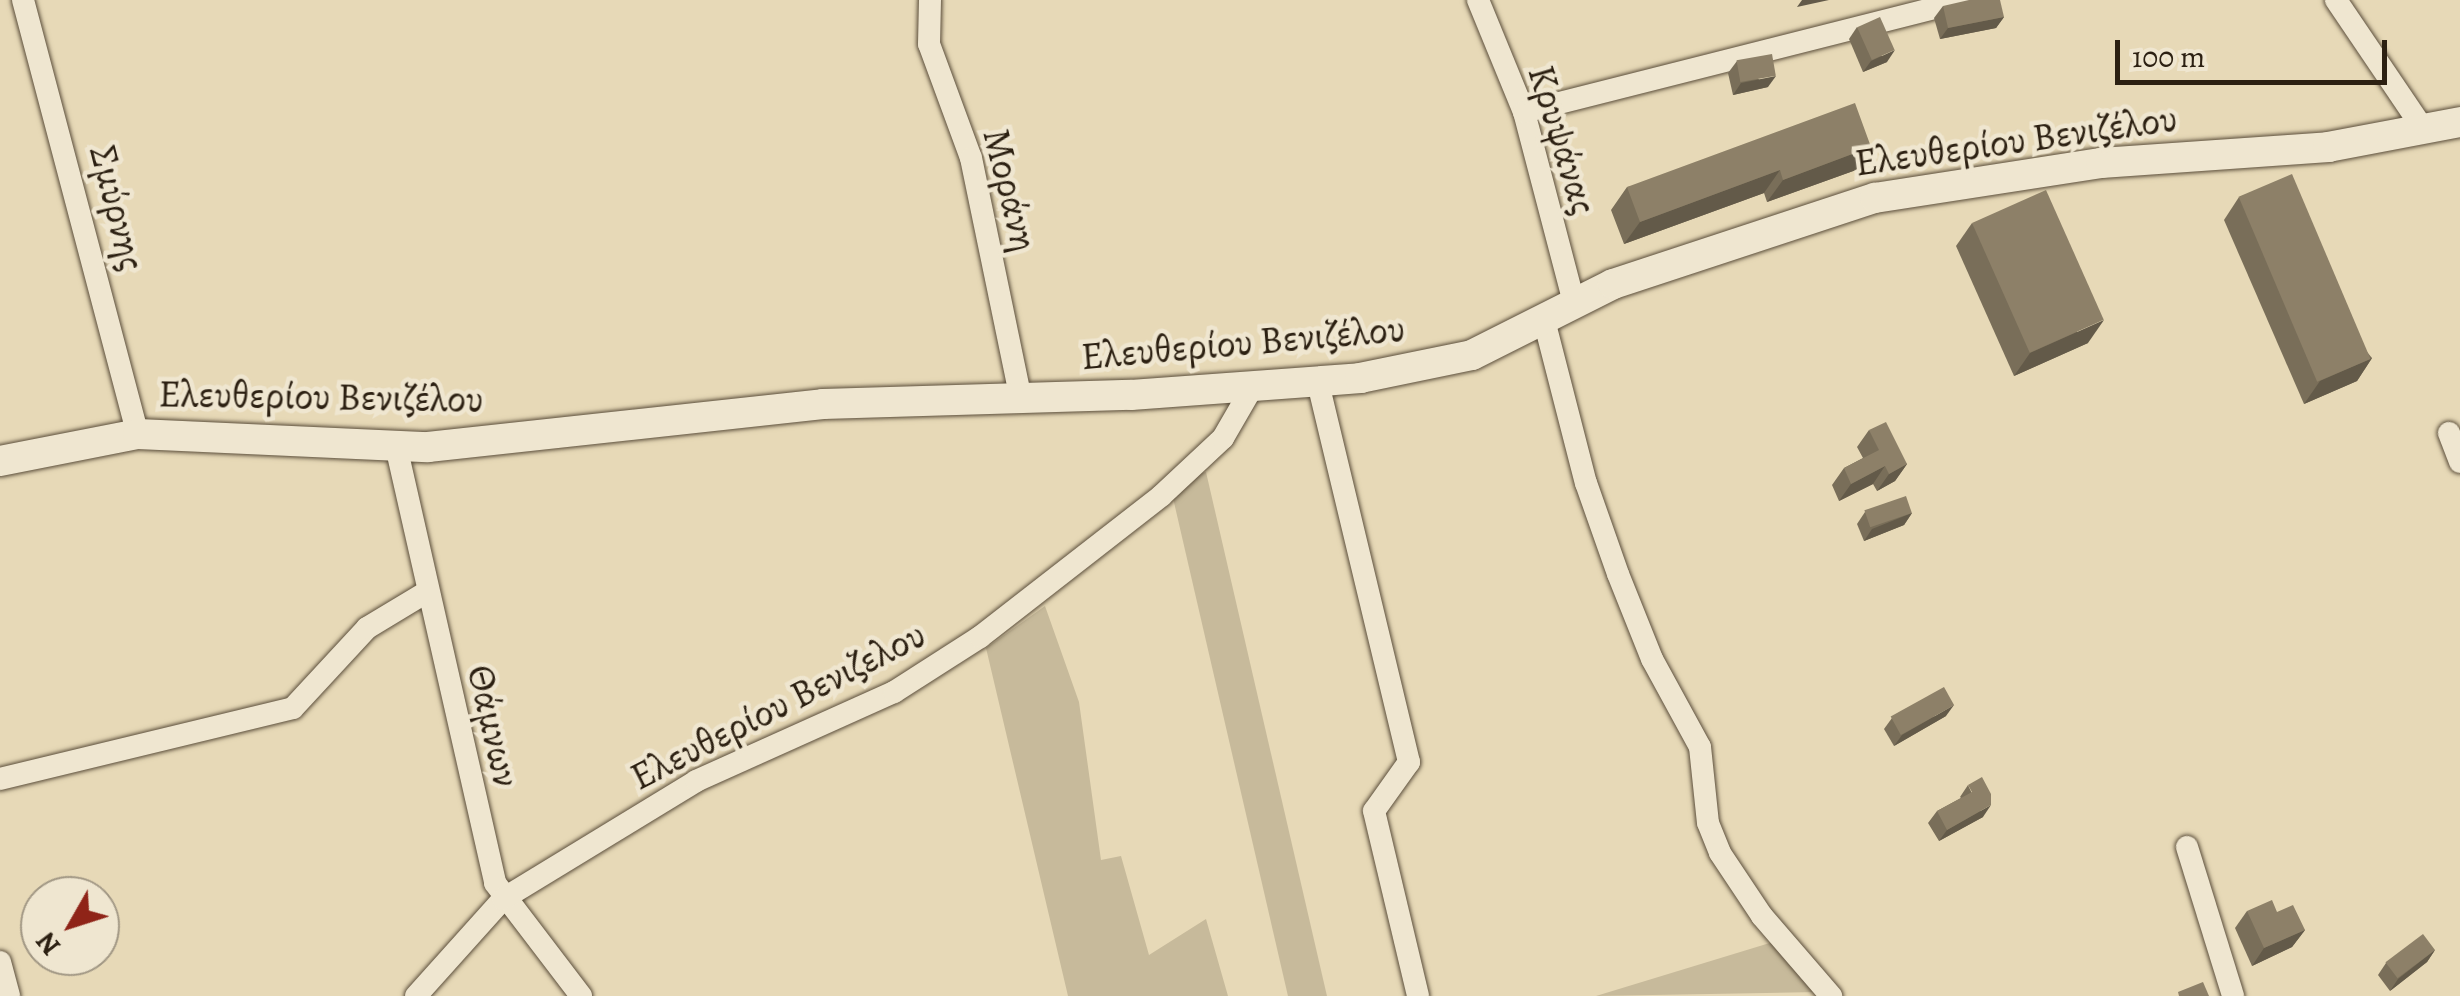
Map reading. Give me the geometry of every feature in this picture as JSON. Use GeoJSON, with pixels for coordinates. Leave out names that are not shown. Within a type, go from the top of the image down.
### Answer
{"type":"FeatureCollection","features":[{"type":"Feature","properties":{"kind":"main road","name":"Ελευθερίου Βενιζέλου"},"geometry":{"type":"LineString","coordinates":[[0,461],[138,434],[396,446],[556,436],[823,404],[1021,399],[1318,383],[1452,361],[1544,320],[1574,302],[1746,238],[1898,192],[2101,163],[2328,147],[2460,122]]}},
{"type":"Feature","properties":{"kind":"street","name":"Σμύρνης"},"geometry":{"type":"LineString","coordinates":[[24,0],[138,434]]}},
{"type":"Feature","properties":{"kind":"street","name":"Μοράνη"},"geometry":{"type":"LineString","coordinates":[[930,0],[930,44],[971,158],[1021,399]]}},
{"type":"Feature","properties":{"kind":"street","name":"Κρυψάνας"},"geometry":{"type":"LineString","coordinates":[[1478,0],[1524,112],[1574,302]]}},
{"type":"Feature","properties":{"kind":"street"},"geometry":{"type":"LineString","coordinates":[[1524,112],[1968,0]]}},
{"type":"Feature","properties":{"kind":"street"},"geometry":{"type":"LineString","coordinates":[[2336,0],[2424,130]]}},
{"type":"Feature","properties":{"kind":"street"},"geometry":{"type":"LineString","coordinates":[[1544,320],[1586,483],[1618,574],[1652,659],[1700,747],[1708,823],[1720,853],[1762,916],[1832,996]]}},
{"type":"Feature","properties":{"kind":"street"},"geometry":{"type":"LineString","coordinates":[[1318,383],[1409,762],[1374,812],[1418,996]]}},
{"type":"Feature","properties":{"kind":"street","name":"Ελευθερίου Βενιζελου"},"geometry":{"type":"LineString","coordinates":[[416,996],[503,898],[696,780],[894,692],[956,654],[1161,496],[1223,438],[1252,388]]}},
{"type":"Feature","properties":{"kind":"street"},"geometry":{"type":"LineString","coordinates":[[2449,434],[2460,462]]}},
{"type":"Feature","properties":{"kind":"street","name":"Θάμνων"},"geometry":{"type":"LineString","coordinates":[[396,446],[426,593],[503,898],[581,996]]}},
{"type":"Feature","properties":{"kind":"street"},"geometry":{"type":"LineString","coordinates":[[0,779],[293,708],[366,628],[426,593]]}},
{"type":"Feature","properties":{"kind":"street"},"geometry":{"type":"LineString","coordinates":[[2187,847],[2234,996]]}},
{"type":"Feature","properties":{"kind":"street"},"geometry":{"type":"LineString","coordinates":[[0,962],[9,996]]}},
{"type":"Feature","properties":{"kind":"shaded area"},"geometry":{"type":"Polygon","coordinates":[[[1206,472],[1327,996],[1288,996],[1169,481],[1206,472]]]}},
{"type":"Feature","properties":{"kind":"shaded area"},"geometry":{"type":"Polygon","coordinates":[[[1045,606],[1079,702],[1101,860],[1121,856],[1149,955],[1206,919],[1228,996],[1068,996],[986,648],[1045,606]]]}},
{"type":"Feature","properties":{"kind":"shaded area"},"geometry":{"type":"Polygon","coordinates":[[[1773,942],[1819,992],[1596,996],[1773,942]]]}},
{"type":"Feature","properties":{"kind":"building"},"geometry":{"type":"Polygon","coordinates":[[[1969,0],[2000,0],[2004,17],[1948,28],[1943,6],[1969,0]]]}},
{"type":"Feature","properties":{"kind":"building"},"geometry":{"type":"Polygon","coordinates":[[[1880,17],[1895,50],[1872,60],[1857,27],[1880,17]]]}},
{"type":"Feature","properties":{"kind":"building"},"geometry":{"type":"Polygon","coordinates":[[[1772,54],[1776,76],[1740,82],[1737,60],[1772,54]]]}},
{"type":"Feature","properties":{"kind":"building"},"geometry":{"type":"Polygon","coordinates":[[[1855,103],[1871,147],[1783,180],[1780,170],[1640,222],[1627,187],[1855,103]]]}},
{"type":"Feature","properties":{"kind":"building"},"geometry":{"type":"Polygon","coordinates":[[[2292,174],[2371,359],[2317,382],[2239,197],[2292,174]]]}},
{"type":"Feature","properties":{"kind":"building"},"geometry":{"type":"Polygon","coordinates":[[[2046,190],[2104,320],[2030,353],[1972,223],[2046,190]]]}},
{"type":"Feature","properties":{"kind":"building"},"geometry":{"type":"Polygon","coordinates":[[[1886,422],[1907,464],[1889,474],[1885,466],[1851,484],[1844,468],[1879,450],[1869,430],[1886,422]]]}},
{"type":"Feature","properties":{"kind":"building"},"geometry":{"type":"Polygon","coordinates":[[[1906,496],[1912,513],[1870,527],[1864,510],[1906,496]]]}},
{"type":"Feature","properties":{"kind":"building"},"geometry":{"type":"Polygon","coordinates":[[[1944,687],[1954,705],[1901,735],[1891,717],[1944,687]]]}},
{"type":"Feature","properties":{"kind":"building"},"geometry":{"type":"Polygon","coordinates":[[[1982,777],[1991,794],[1991,805],[1947,830],[1937,811],[1972,792],[1968,785],[1982,777]]]}},
{"type":"Feature","properties":{"kind":"building"},"geometry":{"type":"Polygon","coordinates":[[[2272,900],[2277,912],[2293,905],[2305,930],[2264,948],[2247,911],[2272,900]]]}},
{"type":"Feature","properties":{"kind":"building"},"geometry":{"type":"Polygon","coordinates":[[[2423,934],[2435,950],[2398,978],[2385,962],[2423,934]]]}},
{"type":"Feature","properties":{"kind":"building"},"geometry":{"type":"Polygon","coordinates":[[[2203,982],[2209,996],[2179,996],[2178,992],[2203,982]]]}}]}
